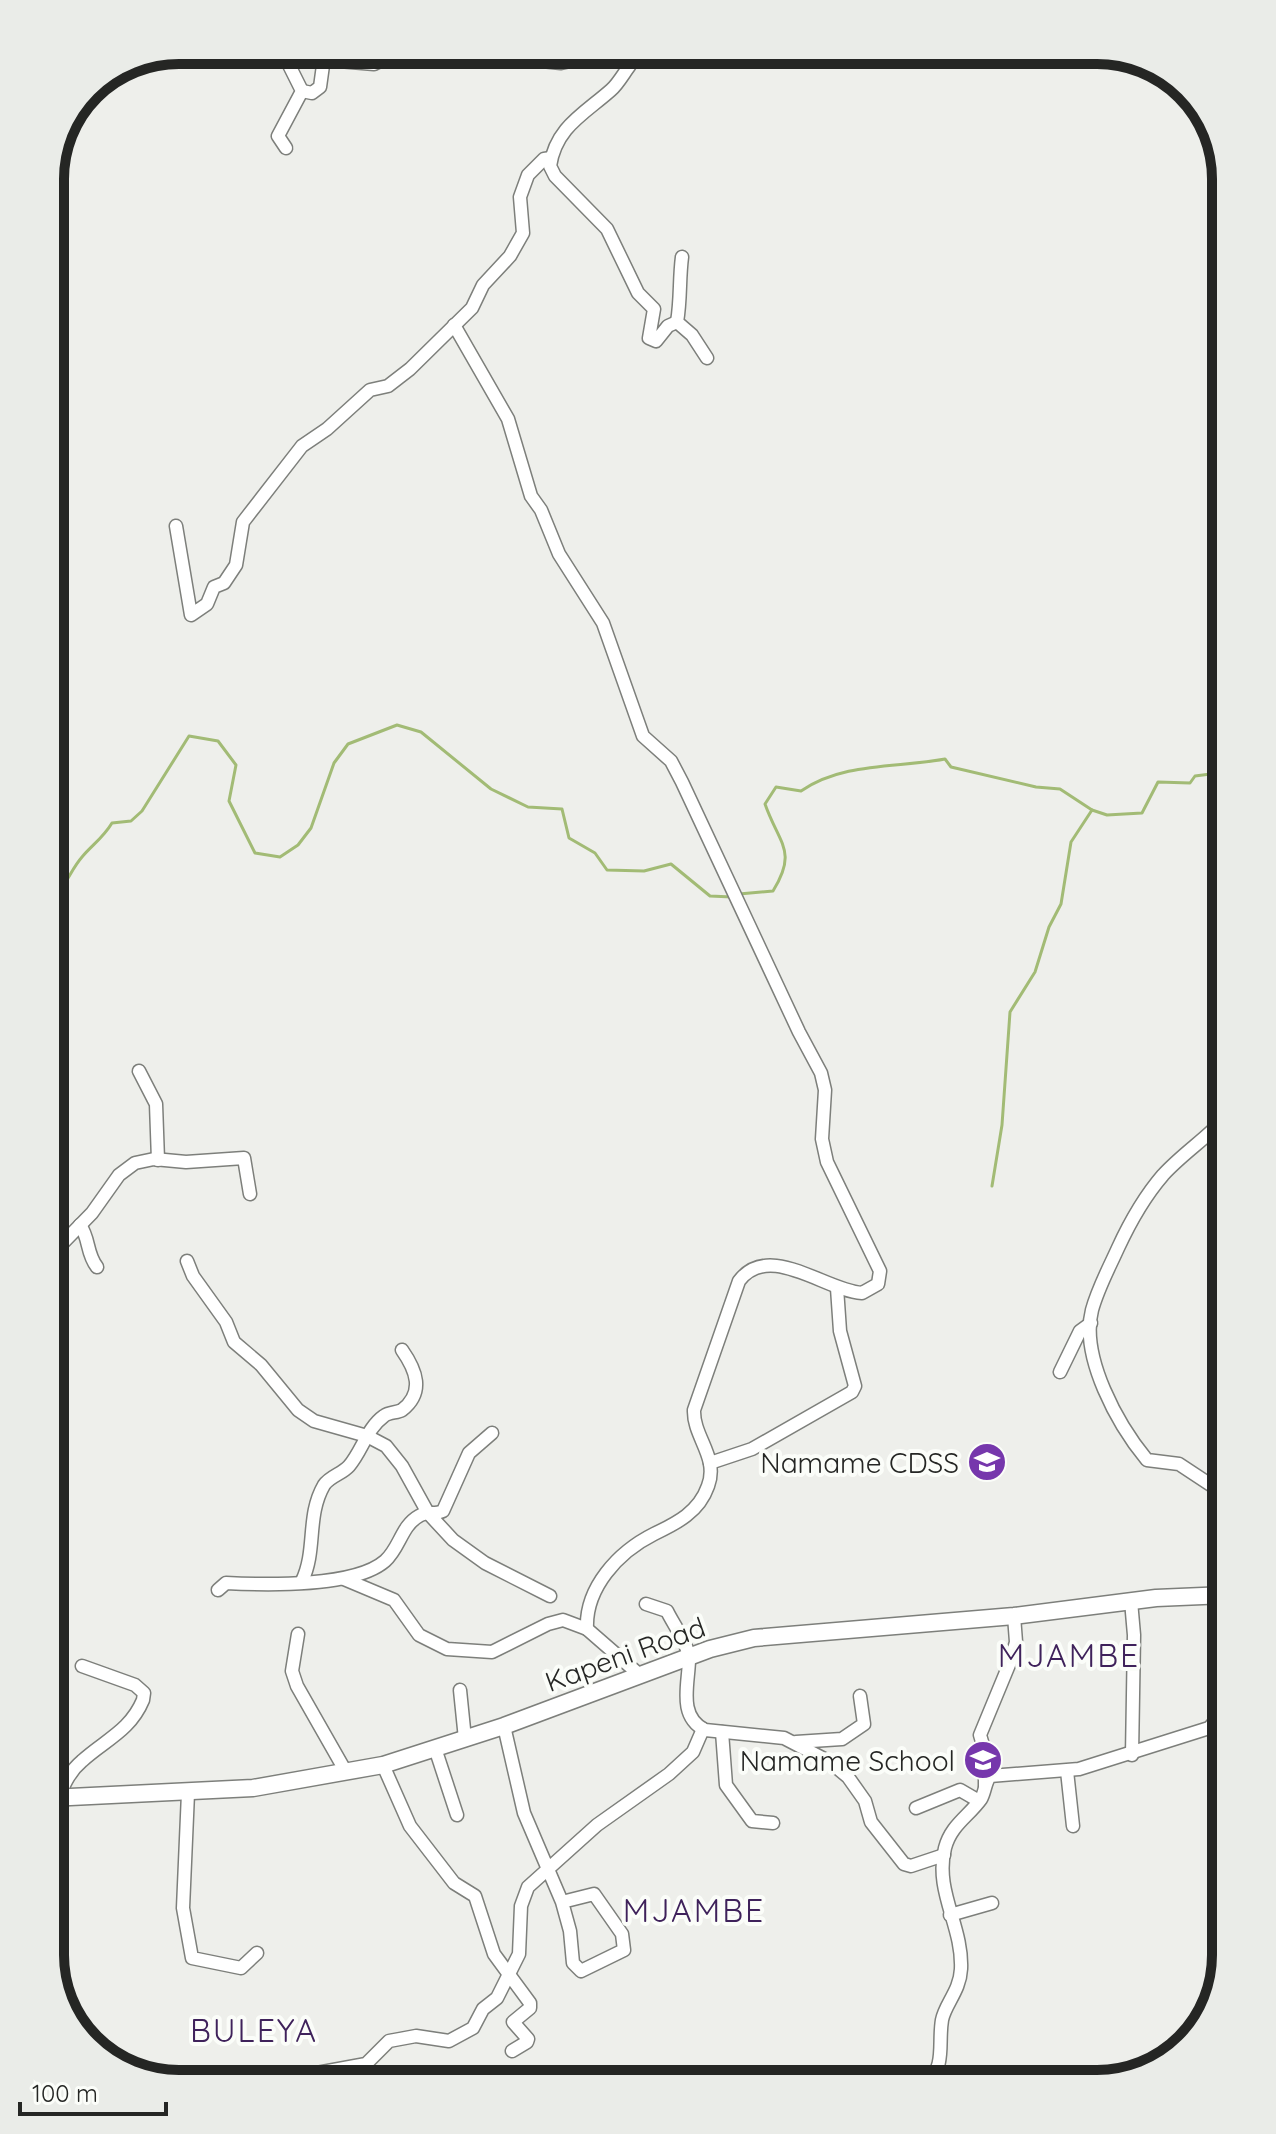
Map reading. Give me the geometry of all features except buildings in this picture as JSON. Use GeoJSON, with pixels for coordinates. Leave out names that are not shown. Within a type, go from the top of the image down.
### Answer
{"type":"FeatureCollection","features":[{"type":"Feature","properties":{"kind":"main road","name":"Kapeni Road"},"geometry":{"type":"LineString","coordinates":[[64,1798],[188,1793],[301,1782],[383,1765],[504,1726],[689,1656],[776,1635],[1212,1596]]}},
{"type":"Feature","properties":{"kind":"street"},"geometry":{"type":"LineString","coordinates":[[288,64],[302,91]]}},
{"type":"Feature","properties":{"kind":"street"},"geometry":{"type":"LineString","coordinates":[[302,91],[312,93],[320,87],[323,64]]}},
{"type":"Feature","properties":{"kind":"street"},"geometry":{"type":"LineString","coordinates":[[629,64],[613,89],[585,108],[560,134],[550,166],[555,176],[607,229],[638,293],[654,309],[649,338],[656,341],[668,326],[677,322]]}},
{"type":"Feature","properties":{"kind":"street"},"geometry":{"type":"LineString","coordinates":[[286,148],[278,136],[302,91]]}},
{"type":"Feature","properties":{"kind":"street"},"geometry":{"type":"LineString","coordinates":[[176,526],[191,615],[207,604],[214,587],[224,583],[236,565],[243,522],[302,446],[327,429],[370,390],[388,386],[410,369],[472,308],[483,285],[510,256],[523,233],[520,197],[528,175],[544,159],[551,158]]}},
{"type":"Feature","properties":{"kind":"street"},"geometry":{"type":"LineString","coordinates":[[677,322],[683,294],[679,286],[682,257]]}},
{"type":"Feature","properties":{"kind":"street"},"geometry":{"type":"LineString","coordinates":[[677,322],[692,335],[707,358]]}},
{"type":"Feature","properties":{"kind":"street"},"geometry":{"type":"LineString","coordinates":[[454,325],[508,419],[531,496],[541,510],[559,554],[603,623],[643,736],[671,761],[823,1076],[822,1139],[827,1162],[880,1271],[878,1284],[868,1292],[837,1288],[785,1268],[757,1268],[742,1278],[694,1410],[710,1463],[704,1495],[684,1519],[645,1540],[594,1587],[586,1618],[587,1629]]}},
{"type":"Feature","properties":{"kind":"street"},"geometry":{"type":"LineString","coordinates":[[139,1071],[156,1104],[158,1160]]}},
{"type":"Feature","properties":{"kind":"street"},"geometry":{"type":"LineString","coordinates":[[1212,1130],[1164,1173],[1144,1200],[1104,1278],[1091,1323],[1108,1401],[1136,1447],[1147,1460],[1179,1464],[1212,1486]]}},
{"type":"Feature","properties":{"kind":"street"},"geometry":{"type":"LineString","coordinates":[[64,1242],[126,1168],[143,1161],[244,1158],[250,1194]]}},
{"type":"Feature","properties":{"kind":"street"},"geometry":{"type":"LineString","coordinates":[[80,1225],[88,1236],[88,1256],[97,1267]]}},
{"type":"Feature","properties":{"kind":"street"},"geometry":{"type":"LineString","coordinates":[[187,1261],[234,1342],[261,1365],[298,1410],[314,1421],[367,1436],[386,1446],[402,1466],[428,1513],[467,1552],[550,1596]]}},
{"type":"Feature","properties":{"kind":"street"},"geometry":{"type":"LineString","coordinates":[[710,1463],[752,1449],[852,1392],[855,1386],[840,1331],[837,1288]]}},
{"type":"Feature","properties":{"kind":"street"},"geometry":{"type":"LineString","coordinates":[[1060,1372],[1080,1331],[1091,1323]]}},
{"type":"Feature","properties":{"kind":"street"},"geometry":{"type":"LineString","coordinates":[[302,1581],[312,1551],[311,1519],[325,1483],[349,1466],[367,1436],[385,1415],[401,1411],[416,1391],[416,1370],[402,1350]]}},
{"type":"Feature","properties":{"kind":"street"},"geometry":{"type":"LineString","coordinates":[[218,1590],[226,1583],[263,1586],[344,1579],[386,1560],[404,1530],[418,1516],[443,1511],[469,1453],[492,1433]]}},
{"type":"Feature","properties":{"kind":"street"},"geometry":{"type":"LineString","coordinates":[[344,1579],[394,1600],[419,1635],[447,1649],[492,1652],[563,1620],[587,1629],[641,1676]]}},
{"type":"Feature","properties":{"kind":"street"},"geometry":{"type":"LineString","coordinates":[[1131,1601],[1134,1635],[1132,1755]]}},
{"type":"Feature","properties":{"kind":"street"},"geometry":{"type":"LineString","coordinates":[[646,1604],[667,1611],[689,1656],[687,1701],[691,1717],[703,1729],[771,1735],[796,1742],[848,1777],[865,1801],[871,1822],[904,1864],[911,1866],[944,1855]]}},
{"type":"Feature","properties":{"kind":"street"},"geometry":{"type":"LineString","coordinates":[[985,1786],[985,1752],[980,1735],[1011,1660],[1016,1642],[1014,1616]]}},
{"type":"Feature","properties":{"kind":"street"},"geometry":{"type":"LineString","coordinates":[[298,1634],[292,1671],[297,1686],[346,1772]]}},
{"type":"Feature","properties":{"kind":"street"},"geometry":{"type":"LineString","coordinates":[[64,1783],[81,1761],[120,1734],[143,1700],[144,1693],[135,1685],[82,1666]]}},
{"type":"Feature","properties":{"kind":"street"},"geometry":{"type":"LineString","coordinates":[[460,1690],[465,1739]]}},
{"type":"Feature","properties":{"kind":"street"},"geometry":{"type":"LineString","coordinates":[[796,1742],[842,1739],[864,1724],[860,1696]]}},
{"type":"Feature","properties":{"kind":"street"},"geometry":{"type":"LineString","coordinates":[[938,2070],[942,2019],[953,2000],[960,1974],[959,1948],[943,1890],[944,1855],[958,1821],[979,1801],[992,1776],[1067,1771],[1132,1755],[1212,1725]]}},
{"type":"Feature","properties":{"kind":"street"},"geometry":{"type":"LineString","coordinates":[[504,1726],[517,1789],[547,1872],[562,1902],[570,1931],[573,1963],[581,1971],[624,1950],[622,1934],[594,1894],[562,1902]]}},
{"type":"Feature","properties":{"kind":"street"},"geometry":{"type":"LineString","coordinates":[[333,2070],[366,2064],[389,2041],[416,2036],[449,2041],[463,2036],[483,2009],[497,1998],[520,1951],[522,1900],[533,1881],[547,1872],[597,1825],[669,1774],[693,1752],[703,1729]]}},
{"type":"Feature","properties":{"kind":"street"},"geometry":{"type":"LineString","coordinates":[[722,1732],[726,1785],[752,1821],[773,1823]]}},
{"type":"Feature","properties":{"kind":"street"},"geometry":{"type":"LineString","coordinates":[[435,1748],[457,1815]]}},
{"type":"Feature","properties":{"kind":"street"},"geometry":{"type":"LineString","coordinates":[[383,1765],[410,1826],[454,1883],[475,1896],[494,1954],[530,2008],[513,2022],[528,2039],[527,2042],[512,2051]]}},
{"type":"Feature","properties":{"kind":"street"},"geometry":{"type":"LineString","coordinates":[[1067,1771],[1073,1826]]}},
{"type":"Feature","properties":{"kind":"street"},"geometry":{"type":"LineString","coordinates":[[916,1808],[960,1790],[979,1801]]}},
{"type":"Feature","properties":{"kind":"street"},"geometry":{"type":"LineString","coordinates":[[188,1793],[183,1908],[192,1958],[241,1968],[248,1965],[257,1953]]}},
{"type":"Feature","properties":{"kind":"street"},"geometry":{"type":"LineString","coordinates":[[950,1915],[992,1903]]}},
{"type":"Feature","properties":{"kind":"waterway"},"geometry":{"type":"LineString","coordinates":[[64,883],[112,823],[131,821],[142,811],[189,736],[218,741],[236,765],[229,801],[255,853],[280,857],[298,845],[311,828],[334,763],[348,744],[397,725],[421,732],[491,789],[528,807],[562,809],[569,838],[595,853],[607,870],[644,871],[671,864],[710,896],[732,897]]}},
{"type":"Feature","properties":{"kind":"waterway"},"geometry":{"type":"LineString","coordinates":[[739,894],[773,891],[784,866],[784,848],[765,804],[776,787],[801,791],[834,775],[945,759],[951,767],[1036,787],[1060,789],[1092,810]]}},
{"type":"Feature","properties":{"kind":"waterway"},"geometry":{"type":"LineString","coordinates":[[992,1186],[1002,1125],[1010,1012],[1035,972],[1049,927],[1061,904],[1071,842],[1092,810],[1107,815],[1142,813],[1158,782],[1190,783],[1195,776],[1212,774]]}},
{"type":"Feature","properties":{"kind":"place","name":"Namame CDSS"},"geometry":{"type":"Point","coordinates":[987,1462]}},
{"type":"Feature","properties":{"kind":"place","name":"Namame School"},"geometry":{"type":"Point","coordinates":[983,1760]}},
{"type":"Feature","properties":{"kind":"district","name":"MJAMBE"},"geometry":{"type":"Point","coordinates":[1069,1655]}},
{"type":"Feature","properties":{"kind":"district","name":"MJAMBE"},"geometry":{"type":"Point","coordinates":[694,1910]}},
{"type":"Feature","properties":{"kind":"district","name":"BULEYA"},"geometry":{"type":"Point","coordinates":[254,2030]}}]}
